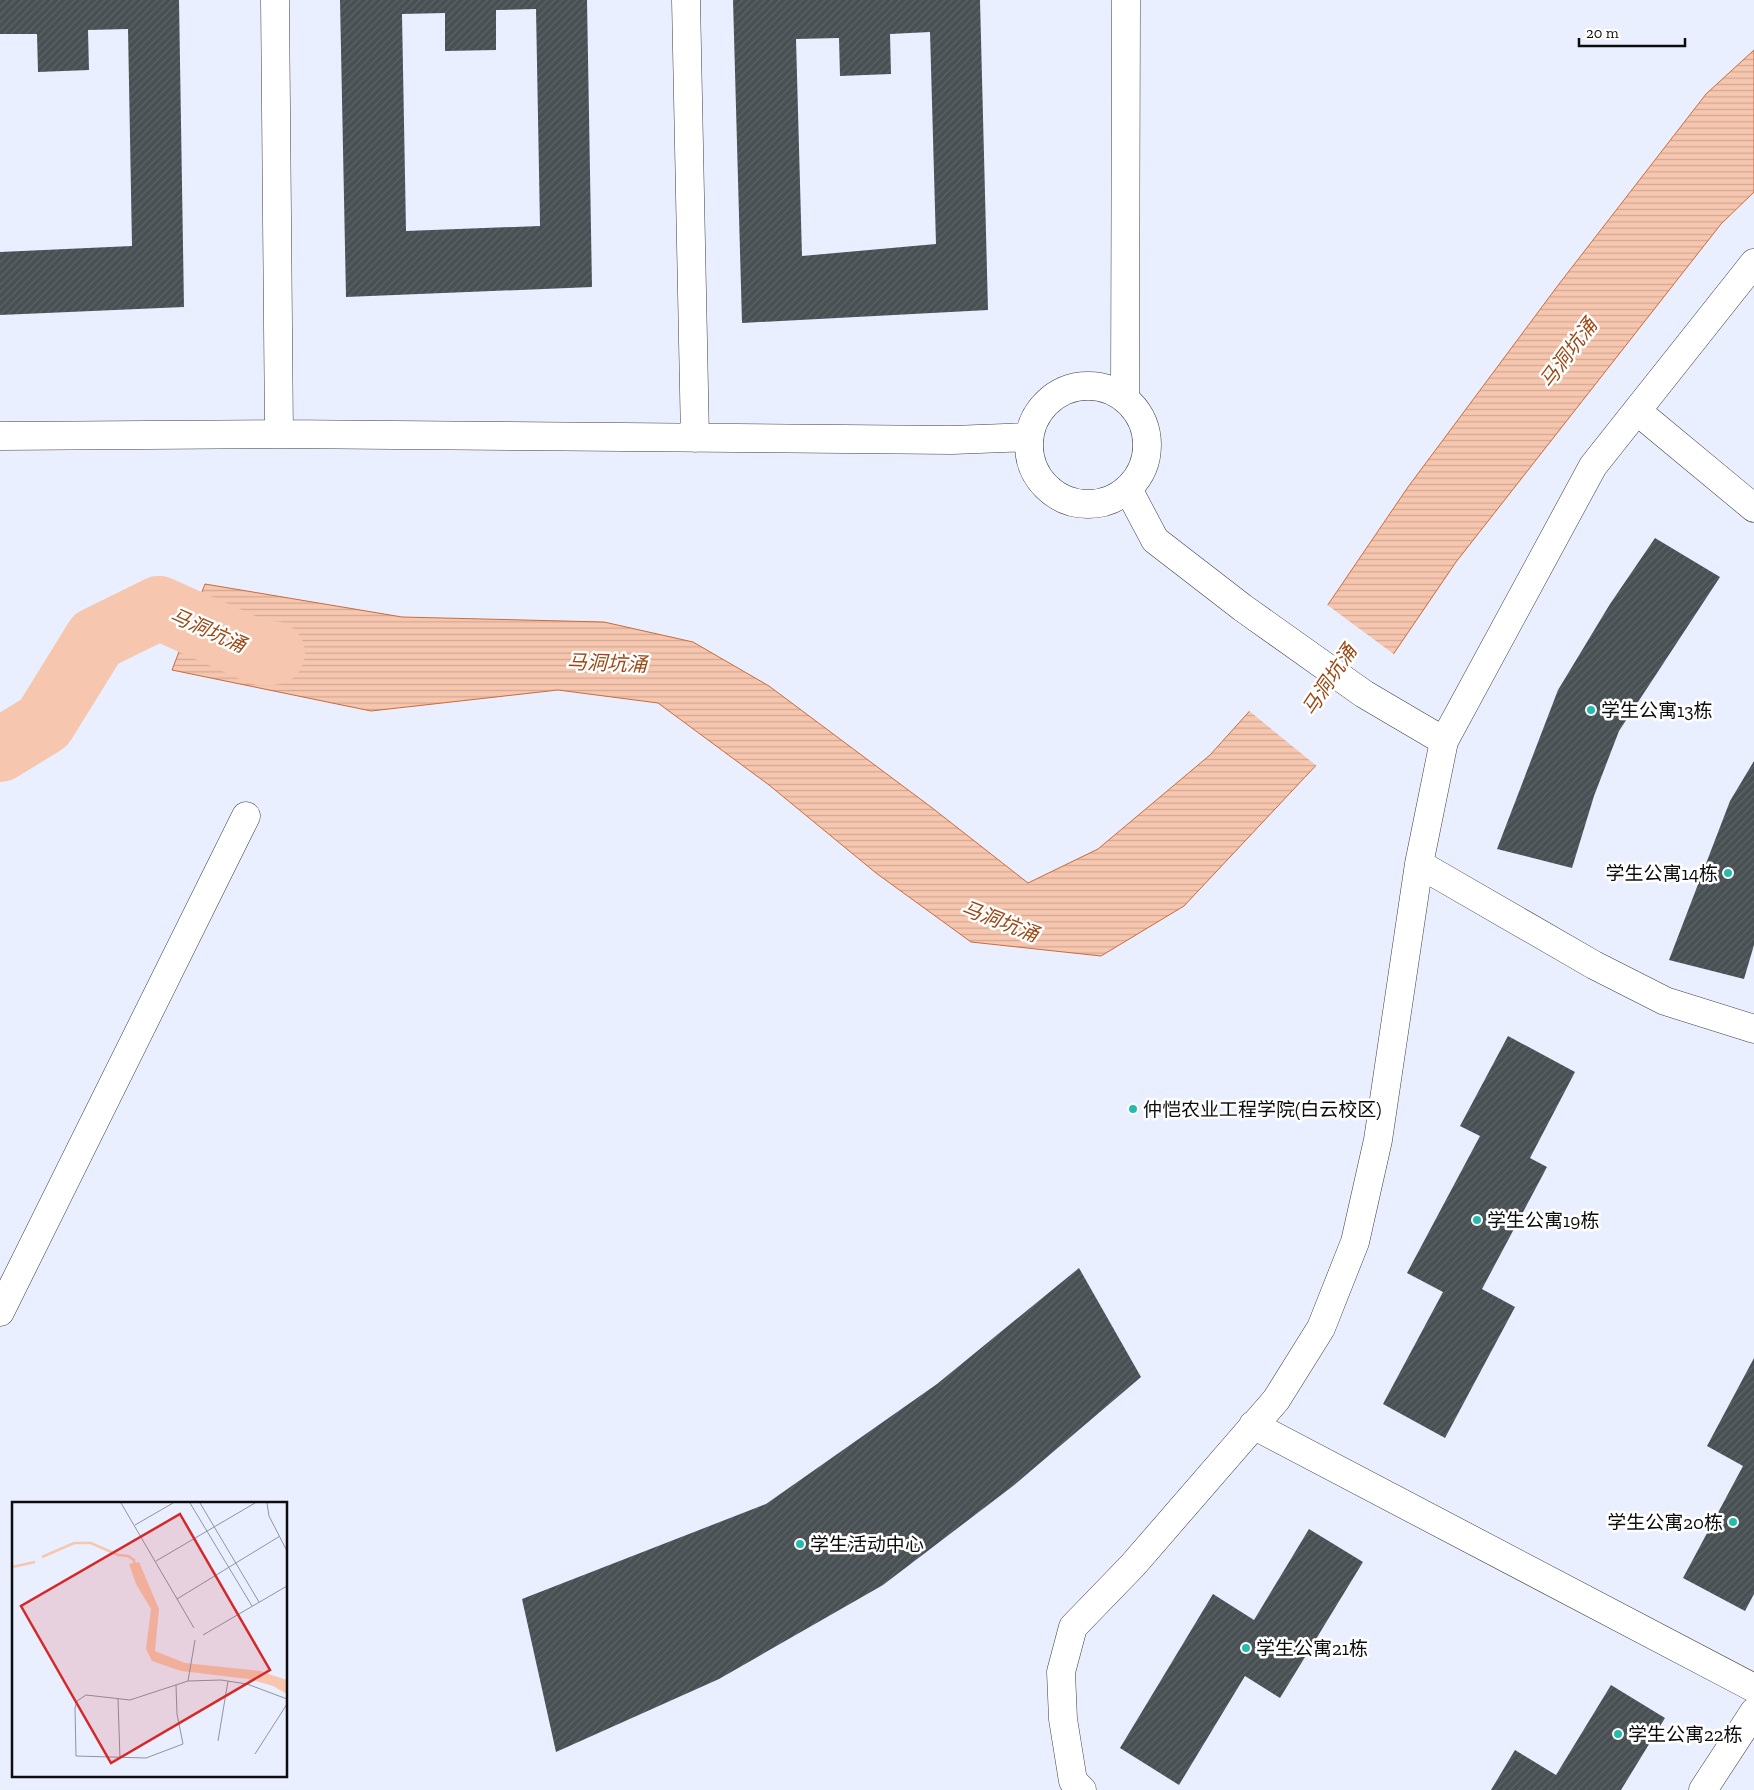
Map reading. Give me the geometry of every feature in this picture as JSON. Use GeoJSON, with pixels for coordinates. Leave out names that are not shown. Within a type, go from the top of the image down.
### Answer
{"type":"FeatureCollection","features":[{"type":"Feature","properties":{"kind":"street"},"geometry":{"type":"LineString","coordinates":[[275,0],[279,434]]}},
{"type":"Feature","properties":{"kind":"street"},"geometry":{"type":"LineString","coordinates":[[686,0],[695,438]]}},
{"type":"Feature","properties":{"kind":"street"},"geometry":{"type":"LineString","coordinates":[[1125,398],[1126,0]]}},
{"type":"Feature","properties":{"kind":"street"},"geometry":{"type":"LineString","coordinates":[[1082,1790],[1074,1781],[1063,1719],[1061,1672],[1073,1627],[1133,1565],[1276,1400],[1320,1328],[1355,1242],[1378,1140],[1418,864],[1444,741],[1593,466],[1754,263]]}},
{"type":"Feature","properties":{"kind":"street"},"geometry":{"type":"LineString","coordinates":[[1085,385],[1106,388],[1125,398],[1138,413],[1147,432],[1148,453],[1141,473],[1128,489],[1111,501],[1090,505],[1070,502],[1051,493],[1038,477],[1030,458],[1028,438],[1035,418],[1048,401],[1065,390],[1085,385]]}},
{"type":"Feature","properties":{"kind":"street"},"geometry":{"type":"LineString","coordinates":[[1637,411],[1754,508]]}},
{"type":"Feature","properties":{"kind":"street"},"geometry":{"type":"LineString","coordinates":[[0,436],[279,434],[952,440],[1028,438]]}},
{"type":"Feature","properties":{"kind":"street"},"geometry":{"type":"LineString","coordinates":[[1128,489],[1155,540],[1242,608],[1364,694],[1444,741]]}},
{"type":"Feature","properties":{"kind":"street"},"geometry":{"type":"LineString","coordinates":[[0,1312],[246,816]]}},
{"type":"Feature","properties":{"kind":"street"},"geometry":{"type":"LineString","coordinates":[[1418,864],[1594,965],[1665,1001],[1754,1029]]}},
{"type":"Feature","properties":{"kind":"street"},"geometry":{"type":"LineString","coordinates":[[1253,1425],[1754,1688]]}},
{"type":"Feature","properties":{"kind":"street"},"geometry":{"type":"LineString","coordinates":[[1703,1790],[1754,1712]]}},
{"type":"Feature","properties":{"kind":"water"},"geometry":{"type":"Polygon","coordinates":[[[1754,50],[1754,192],[1721,224],[1456,562],[1322,759],[1184,906],[1101,956],[971,942],[876,873],[769,785],[658,703],[558,690],[371,711],[172,670],[205,584],[402,617],[604,622],[693,642],[769,686],[931,807],[1028,883],[1098,849],[1210,755],[1274,684],[1408,487],[1559,284],[1706,94],[1754,50]]]}},
{"type":"Feature","properties":{"kind":"pier"},"geometry":{"type":"Polygon","coordinates":[[[1326,604],[1395,655],[1318,767],[1248,710],[1272,683],[1326,604]]]}},
{"type":"Feature","properties":{"kind":"building"},"geometry":{"type":"Polygon","coordinates":[[[0,0],[179,0],[184,307],[0,315],[0,252],[132,246],[128,29],[88,30],[89,70],[38,72],[37,34],[0,34],[0,0]]]}},
{"type":"Feature","properties":{"kind":"building"},"geometry":{"type":"Polygon","coordinates":[[[340,0],[587,0],[592,287],[346,297],[340,0]],[[536,9],[496,10],[496,50],[445,51],[445,13],[402,14],[406,231],[540,226],[536,9]]]}},
{"type":"Feature","properties":{"kind":"building"},"geometry":{"type":"Polygon","coordinates":[[[733,0],[980,0],[988,310],[742,323],[733,0]],[[930,32],[890,34],[891,74],[840,76],[839,38],[796,39],[802,256],[936,244],[930,32]]]}},
{"type":"Feature","properties":{"kind":"building","name":"学生公寓13栋"},"geometry":{"type":"Polygon","coordinates":[[[1655,538],[1720,577],[1619,731],[1594,796],[1572,868],[1497,849],[1558,690],[1610,604],[1655,538]]]}},
{"type":"Feature","properties":{"kind":"building","name":"学生公寓14栋"},"geometry":{"type":"Polygon","coordinates":[[[1754,761],[1754,945],[1744,979],[1669,960],[1730,801],[1754,761]]]}},
{"type":"Feature","properties":{"kind":"building","name":"学生公寓19栋"},"geometry":{"type":"Polygon","coordinates":[[[1508,1036],[1575,1072],[1530,1158],[1547,1167],[1482,1289],[1515,1307],[1445,1438],[1383,1404],[1443,1292],[1407,1273],[1480,1136],[1460,1126],[1508,1036]]]}},
{"type":"Feature","properties":{"kind":"building","name":"学生活动中心"},"geometry":{"type":"Polygon","coordinates":[[[1079,1268],[1141,1377],[1013,1486],[883,1585],[719,1679],[556,1752],[522,1599],[766,1504],[937,1384],[1079,1268]]]}},
{"type":"Feature","properties":{"kind":"building","name":"学生公寓20栋"},"geometry":{"type":"Polygon","coordinates":[[[1754,1358],[1754,1594],[1745,1611],[1683,1578],[1743,1466],[1707,1446],[1754,1358]]]}},
{"type":"Feature","properties":{"kind":"building","name":"学生公寓21栋"},"geometry":{"type":"Polygon","coordinates":[[[1309,1529],[1363,1562],[1280,1698],[1245,1676],[1179,1785],[1120,1748],[1213,1594],[1254,1620],[1309,1529]]]}},
{"type":"Feature","properties":{"kind":"building","name":"学生公寓22栋"},"geometry":{"type":"Polygon","coordinates":[[[1611,1685],[1665,1718],[1621,1790],[1491,1790],[1515,1750],[1556,1775],[1611,1685]]]}},
{"type":"Feature","properties":{"kind":"waterway","name":"马洞坑涌"},"geometry":{"type":"LineString","coordinates":[[0,750],[44,723],[96,639],[159,608],[260,653],[273,653]]}},
{"type":"Feature","properties":{"kind":"place","name":"学生公寓13栋"},"geometry":{"type":"Point","coordinates":[1591,710]}},
{"type":"Feature","properties":{"kind":"place","name":"学生公寓14栋"},"geometry":{"type":"Point","coordinates":[1728,873]}},
{"type":"Feature","properties":{"kind":"place","name":"仲恺农业工程学院(白云校区)"},"geometry":{"type":"Point","coordinates":[1133,1109]}},
{"type":"Feature","properties":{"kind":"place","name":"学生公寓19栋"},"geometry":{"type":"Point","coordinates":[1477,1220]}},
{"type":"Feature","properties":{"kind":"place","name":"学生公寓20栋"},"geometry":{"type":"Point","coordinates":[1733,1522]}},
{"type":"Feature","properties":{"kind":"place","name":"学生活动中心"},"geometry":{"type":"Point","coordinates":[800,1544]}},
{"type":"Feature","properties":{"kind":"place","name":"学生公寓21栋"},"geometry":{"type":"Point","coordinates":[1246,1648]}},
{"type":"Feature","properties":{"kind":"place","name":"学生公寓22栋"},"geometry":{"type":"Point","coordinates":[1618,1734]}}]}
